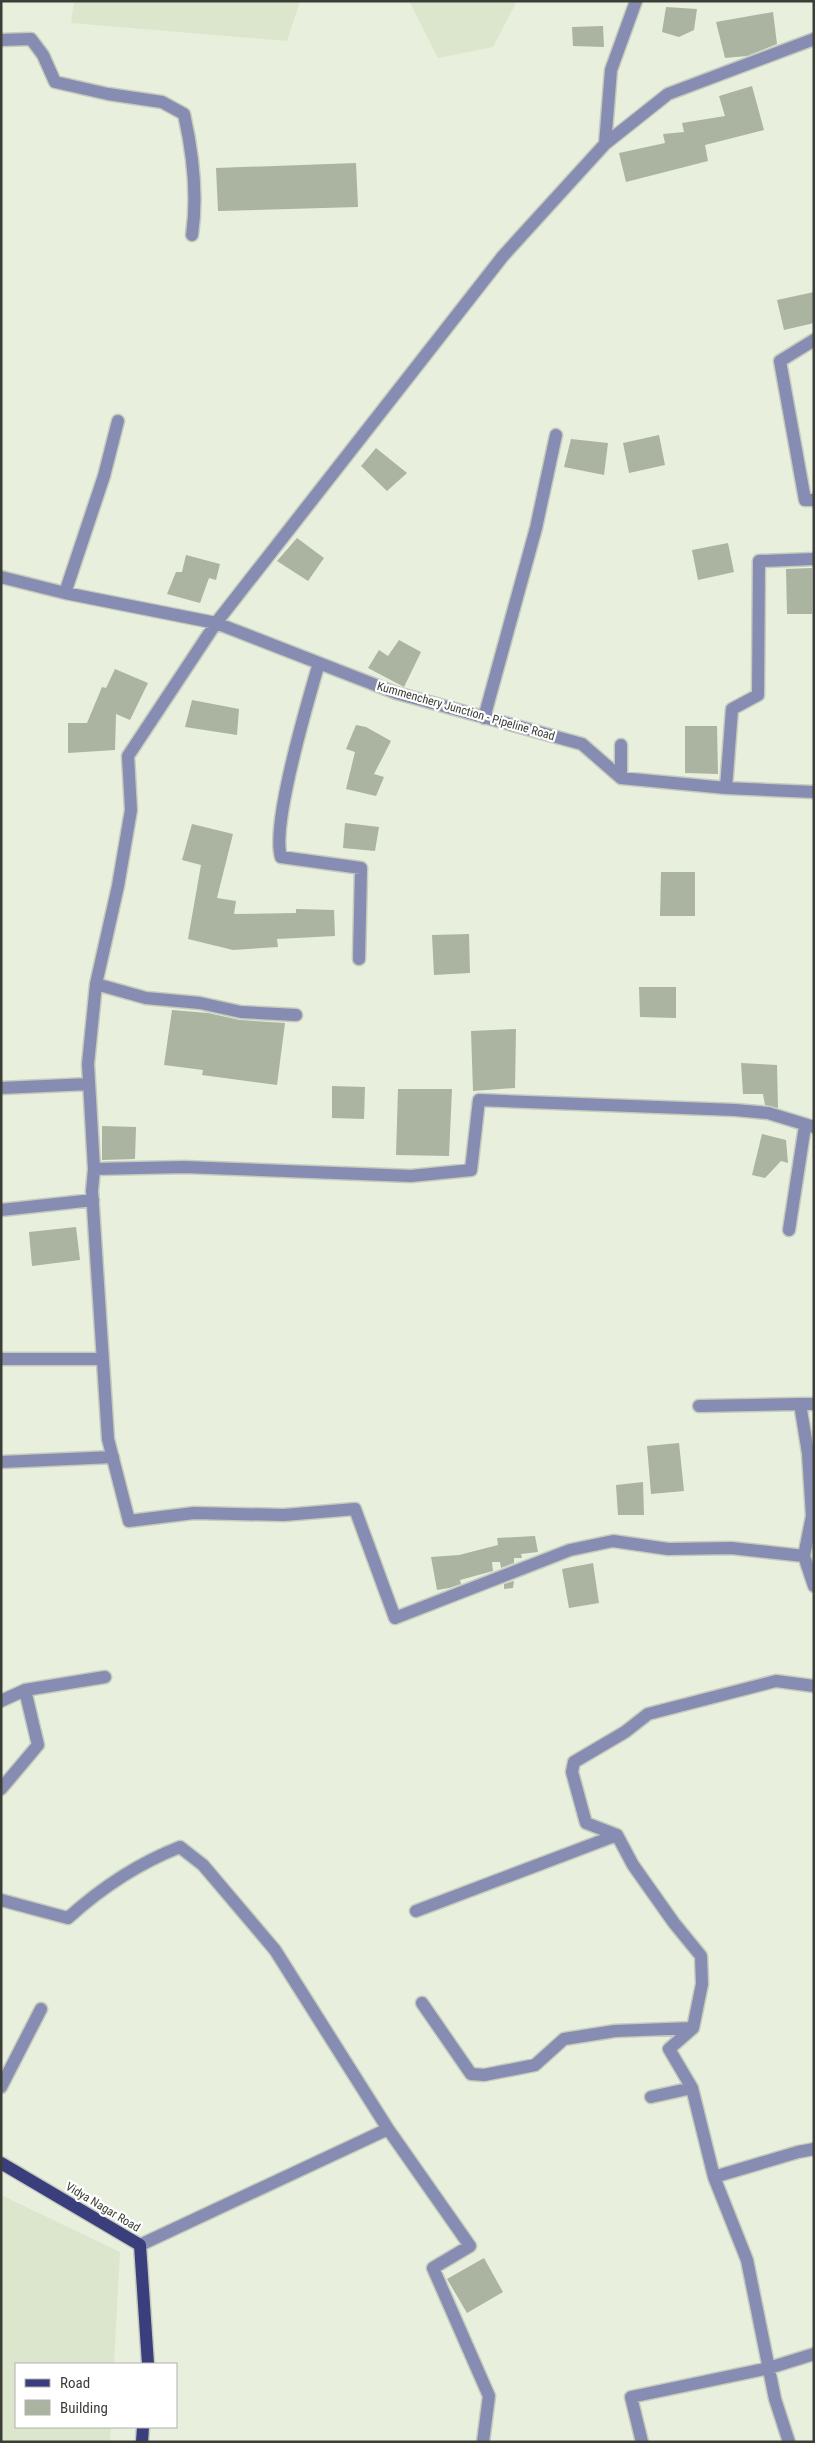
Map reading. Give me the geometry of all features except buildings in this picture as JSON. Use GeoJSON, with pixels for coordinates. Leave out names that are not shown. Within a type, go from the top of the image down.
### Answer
{"type":"FeatureCollection","features":[{"type":"Feature","properties":{"kind":"main road","name":"Vidya Nagar Road"},"geometry":{"type":"LineString","coordinates":[[1,2163],[140,2245],[148,2363]]}},
{"type":"Feature","properties":{"kind":"main road"},"geometry":{"type":"LineString","coordinates":[[142,2442],[143,2428]]}},
{"type":"Feature","properties":{"kind":"street"},"geometry":{"type":"LineString","coordinates":[[604,144],[610,70],[636,1]]}},
{"type":"Feature","properties":{"kind":"street"},"geometry":{"type":"LineString","coordinates":[[1,40],[31,39],[43,55],[55,82],[108,94],[162,102],[184,114],[192,149],[196,202],[192,235]]}},
{"type":"Feature","properties":{"kind":"street"},"geometry":{"type":"LineString","coordinates":[[804,1556],[731,1548],[668,1548],[613,1541],[570,1550],[396,1618],[355,1509],[284,1515],[194,1513],[129,1520],[108,1439],[93,1200],[94,1168],[88,1064],[96,984],[118,886],[131,810],[128,756],[216,623],[503,256],[604,144],[668,94],[736,71],[814,39]]}},
{"type":"Feature","properties":{"kind":"street"},"geometry":{"type":"LineString","coordinates":[[814,340],[780,361],[805,500],[814,500]]}},
{"type":"Feature","properties":{"kind":"street"},"geometry":{"type":"LineString","coordinates":[[65,592],[104,476],[118,421]]}},
{"type":"Feature","properties":{"kind":"street"},"geometry":{"type":"LineString","coordinates":[[484,718],[536,528],[556,435]]}},
{"type":"Feature","properties":{"kind":"street"},"geometry":{"type":"LineString","coordinates":[[726,788],[732,710],[758,695],[759,561],[814,558]]}},
{"type":"Feature","properties":{"kind":"street","name":"Kummenchery Junction - Pipeline Road"},"geometry":{"type":"LineString","coordinates":[[1,577],[216,623],[396,693],[582,744],[620,778]]}},
{"type":"Feature","properties":{"kind":"street"},"geometry":{"type":"LineString","coordinates":[[319,663],[306,706],[281,819],[279,849],[281,857],[361,868],[359,959]]}},
{"type":"Feature","properties":{"kind":"street"},"geometry":{"type":"LineString","coordinates":[[621,745],[620,778],[726,788],[814,792]]}},
{"type":"Feature","properties":{"kind":"street"},"geometry":{"type":"LineString","coordinates":[[96,984],[146,998],[200,1003],[242,1012],[296,1015]]}},
{"type":"Feature","properties":{"kind":"street"},"geometry":{"type":"LineString","coordinates":[[1,1088],[89,1084]]}},
{"type":"Feature","properties":{"kind":"street"},"geometry":{"type":"LineString","coordinates":[[94,1168],[184,1167],[411,1176],[471,1170],[479,1100],[735,1110],[768,1113],[809,1126],[789,1230]]}},
{"type":"Feature","properties":{"kind":"street"},"geometry":{"type":"LineString","coordinates":[[1,1210],[93,1200]]}},
{"type":"Feature","properties":{"kind":"street"},"geometry":{"type":"LineString","coordinates":[[1,1359],[102,1359]]}},
{"type":"Feature","properties":{"kind":"street"},"geometry":{"type":"LineString","coordinates":[[800,1404],[808,1453],[812,1516],[804,1556],[814,1586]]}},
{"type":"Feature","properties":{"kind":"street"},"geometry":{"type":"LineString","coordinates":[[699,1406],[814,1404]]}},
{"type":"Feature","properties":{"kind":"street"},"geometry":{"type":"LineString","coordinates":[[1,1462],[113,1457]]}},
{"type":"Feature","properties":{"kind":"street"},"geometry":{"type":"LineString","coordinates":[[1,1701],[24,1690],[105,1677]]}},
{"type":"Feature","properties":{"kind":"street"},"geometry":{"type":"LineString","coordinates":[[788,2442],[775,2399],[747,2260],[714,2178],[692,2088],[669,2049],[693,2028],[702,1984],[701,1956],[674,1923],[633,1864],[617,1835],[586,1823],[572,1772],[574,1762],[625,1732],[648,1714],[776,1681],[814,1686]]}},
{"type":"Feature","properties":{"kind":"street"},"geometry":{"type":"LineString","coordinates":[[1,1789],[38,1745],[24,1690]]}},
{"type":"Feature","properties":{"kind":"street"},"geometry":{"type":"LineString","coordinates":[[416,1911],[617,1835]]}},
{"type":"Feature","properties":{"kind":"street"},"geometry":{"type":"LineString","coordinates":[[1,1900],[68,1918],[95,1894],[164,1853],[180,1847],[203,1865],[275,1950],[388,2129],[470,2246],[433,2268],[489,2396],[483,2442]]}},
{"type":"Feature","properties":{"kind":"street"},"geometry":{"type":"LineString","coordinates":[[422,2003],[471,2074],[484,2075],[534,2065],[564,2039],[615,2031],[693,2028]]}},
{"type":"Feature","properties":{"kind":"street"},"geometry":{"type":"LineString","coordinates":[[1,2087],[41,2009]]}},
{"type":"Feature","properties":{"kind":"street"},"geometry":{"type":"LineString","coordinates":[[651,2097],[692,2088]]}},
{"type":"Feature","properties":{"kind":"street"},"geometry":{"type":"LineString","coordinates":[[140,2245],[388,2129]]}},
{"type":"Feature","properties":{"kind":"street"},"geometry":{"type":"LineString","coordinates":[[714,2178],[798,2152],[814,2149]]}},
{"type":"Feature","properties":{"kind":"street"},"geometry":{"type":"LineString","coordinates":[[642,2442],[631,2397],[769,2368],[814,2354]]}},
{"type":"Feature","properties":{"kind":"shaded area"},"geometry":{"type":"Polygon","coordinates":[[[74,1],[300,1],[287,41],[71,23],[74,1]]]}},
{"type":"Feature","properties":{"kind":"shaded area"},"geometry":{"type":"Polygon","coordinates":[[[409,1],[517,1],[493,47],[438,58],[409,1]]]}},
{"type":"Feature","properties":{"kind":"shaded area"},"geometry":{"type":"Polygon","coordinates":[[[1,2195],[120,2252],[114,2363],[15,2363],[15,2428],[111,2428],[110,2442],[1,2442],[1,2195]]]}}]}
